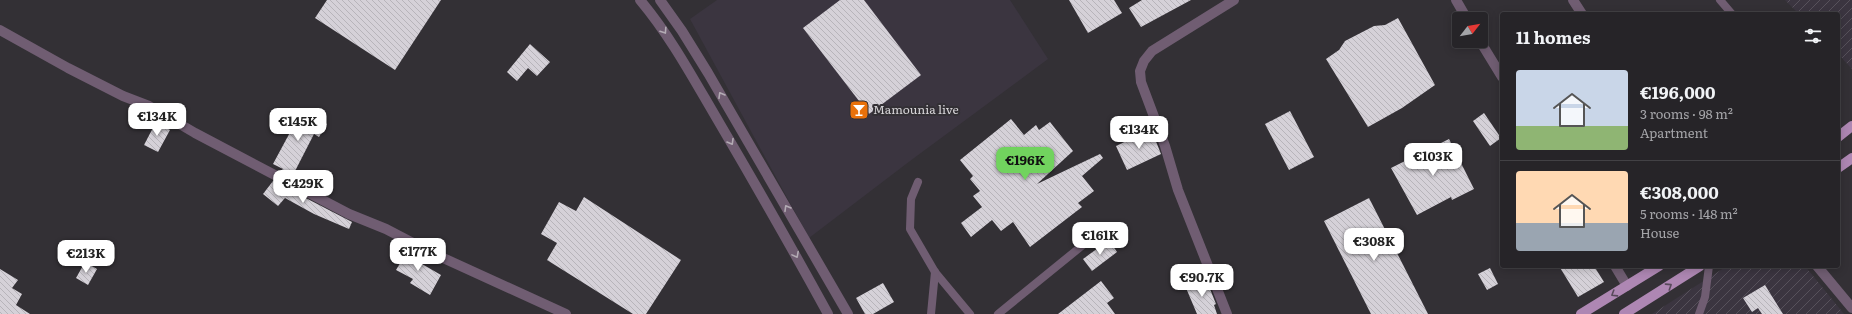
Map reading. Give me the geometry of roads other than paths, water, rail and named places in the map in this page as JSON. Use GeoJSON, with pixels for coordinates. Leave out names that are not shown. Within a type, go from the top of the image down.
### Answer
{"type":"FeatureCollection","features":[{"type":"Feature","properties":{"kind":"main road"},"geometry":{"type":"LineString","coordinates":[[1840,135],[1852,126]]}},
{"type":"Feature","properties":{"kind":"main road"},"geometry":{"type":"LineString","coordinates":[[1840,167],[1852,158]]}},
{"type":"Feature","properties":{"kind":"main road"},"geometry":{"type":"LineString","coordinates":[[1581,314],[1656,268]]}},
{"type":"Feature","properties":{"kind":"main road"},"geometry":{"type":"LineString","coordinates":[[1624,314],[1633,311],[1697,268]]}},
{"type":"Feature","properties":{"kind":"street"},"geometry":{"type":"LineString","coordinates":[[640,0],[656,19],[683,60],[780,227],[828,314]]}},
{"type":"Feature","properties":{"kind":"street"},"geometry":{"type":"LineString","coordinates":[[660,0],[682,31],[708,73],[848,314]]}},
{"type":"Feature","properties":{"kind":"street"},"geometry":{"type":"LineString","coordinates":[[1227,314],[1178,190],[1165,146],[1141,82],[1140,71],[1144,61],[1152,51],[1234,0]]}},
{"type":"Feature","properties":{"kind":"street"},"geometry":{"type":"LineString","coordinates":[[1456,0],[1463,12]]}},
{"type":"Feature","properties":{"kind":"street"},"geometry":{"type":"LineString","coordinates":[[1573,0],[1581,12]]}},
{"type":"Feature","properties":{"kind":"street"},"geometry":{"type":"LineString","coordinates":[[0,30],[124,96],[163,113],[195,133],[349,214],[386,229],[430,252],[566,314]]}},
{"type":"Feature","properties":{"kind":"street"},"geometry":{"type":"LineString","coordinates":[[1484,48],[1500,74]]}},
{"type":"Feature","properties":{"kind":"street"},"geometry":{"type":"LineString","coordinates":[[1616,268],[1627,286]]}},
{"type":"Feature","properties":{"kind":"street"},"geometry":{"type":"LineString","coordinates":[[1819,268],[1852,308]]}},
{"type":"Feature","properties":{"kind":"lane"},"geometry":{"type":"LineString","coordinates":[[1720,0],[1730,12]]}},
{"type":"Feature","properties":{"kind":"lane"},"geometry":{"type":"LineString","coordinates":[[918,182],[911,199],[910,229],[935,272],[970,314]]}},
{"type":"Feature","properties":{"kind":"lane"},"geometry":{"type":"LineString","coordinates":[[998,314],[1094,236]]}},
{"type":"Feature","properties":{"kind":"lane"},"geometry":{"type":"LineString","coordinates":[[1699,314],[1705,297],[1709,268]]}},
{"type":"Feature","properties":{"kind":"lane"},"geometry":{"type":"LineString","coordinates":[[931,314],[935,272]]}},
{"type":"Feature","properties":{"kind":"place","name":"Mamounia live"},"geometry":{"type":"Point","coordinates":[859,110]}}]}
